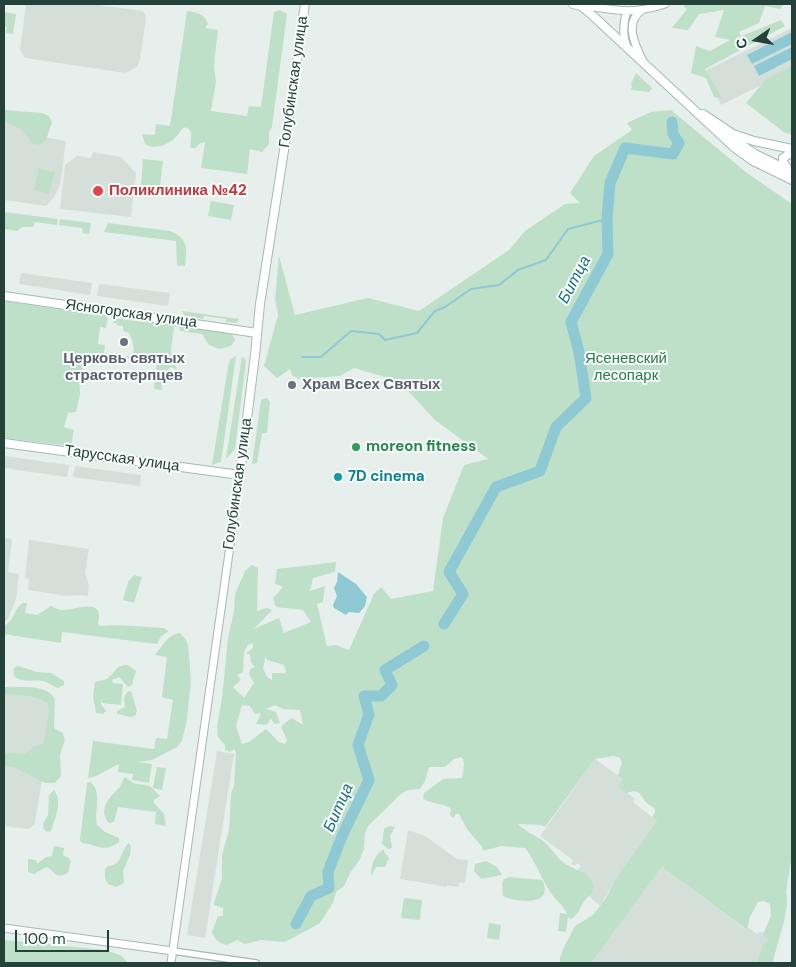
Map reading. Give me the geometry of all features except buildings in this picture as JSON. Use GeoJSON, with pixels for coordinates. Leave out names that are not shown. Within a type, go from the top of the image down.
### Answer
{"type":"FeatureCollection","features":[{"type":"Feature","properties":{"kind":"main road","name":"Голубинская улица"},"geometry":{"type":"LineString","coordinates":[[240,475],[260,304],[305,4]]}},
{"type":"Feature","properties":{"kind":"main road"},"geometry":{"type":"LineString","coordinates":[[577,5],[645,63],[716,133],[763,167],[792,180]]}},
{"type":"Feature","properties":{"kind":"main road"},"geometry":{"type":"LineString","coordinates":[[690,107],[733,134],[792,151]]}},
{"type":"Feature","properties":{"kind":"main road"},"geometry":{"type":"LineString","coordinates":[[690,107],[737,142],[774,164],[792,171]]}},
{"type":"Feature","properties":{"kind":"main road"},"geometry":{"type":"LineString","coordinates":[[792,151],[783,158],[782,162],[784,166],[792,171]]}},
{"type":"Feature","properties":{"kind":"main road"},"geometry":{"type":"LineString","coordinates":[[763,167],[765,170],[792,184]]}},
{"type":"Feature","properties":{"kind":"main road","name":"Ясногорская улица"},"geometry":{"type":"LineString","coordinates":[[4,296],[257,333]]}},
{"type":"Feature","properties":{"kind":"main road","name":"Тарусская улица"},"geometry":{"type":"LineString","coordinates":[[4,443],[240,475]]}},
{"type":"Feature","properties":{"kind":"street"},"geometry":{"type":"LineString","coordinates":[[577,5],[627,11],[665,4]]}},
{"type":"Feature","properties":{"kind":"street"},"geometry":{"type":"LineString","coordinates":[[643,9],[634,19],[632,28],[636,45],[645,63]]}},
{"type":"Feature","properties":{"kind":"street"},"geometry":{"type":"LineString","coordinates":[[627,11],[624,38],[627,47]]}},
{"type":"Feature","properties":{"kind":"street","name":"Голубинская улица"},"geometry":{"type":"LineString","coordinates":[[171,963],[240,475]]}},
{"type":"Feature","properties":{"kind":"street"},"geometry":{"type":"LineString","coordinates":[[4,928],[256,963]]}},
{"type":"Feature","properties":{"kind":"shaded area"},"geometry":{"type":"Polygon","coordinates":[[[26,4],[91,4],[143,11],[146,17],[140,60],[137,67],[126,73],[25,58],[20,50],[26,4]]]}},
{"type":"Feature","properties":{"kind":"shaded area"},"geometry":{"type":"Polygon","coordinates":[[[792,28],[792,70],[721,105],[703,72],[792,28]]]}},
{"type":"Feature","properties":{"kind":"shaded area"},"geometry":{"type":"Polygon","coordinates":[[[4,113],[49,138],[66,141],[60,186],[46,206],[4,200],[4,113]]]}},
{"type":"Feature","properties":{"kind":"shaded area","name":"Поликлиника №42"},"geometry":{"type":"Polygon","coordinates":[[[93,152],[121,157],[136,173],[131,217],[60,209],[65,165],[77,156],[91,158],[93,152]]]}},
{"type":"Feature","properties":{"kind":"shaded area"},"geometry":{"type":"Polygon","coordinates":[[[21,273],[92,283],[90,295],[19,284],[21,273]]]}},
{"type":"Feature","properties":{"kind":"shaded area"},"geometry":{"type":"Polygon","coordinates":[[[99,284],[170,293],[168,306],[97,296],[99,284]]]}},
{"type":"Feature","properties":{"kind":"shaded area"},"geometry":{"type":"Polygon","coordinates":[[[4,456],[69,465],[67,477],[4,468],[4,456]]]}},
{"type":"Feature","properties":{"kind":"shaded area"},"geometry":{"type":"Polygon","coordinates":[[[75,466],[141,475],[140,486],[73,477],[75,466]]]}},
{"type":"Feature","properties":{"kind":"shaded area"},"geometry":{"type":"Polygon","coordinates":[[[4,538],[12,539],[8,572],[19,574],[16,599],[8,619],[4,622],[4,538]]]}},
{"type":"Feature","properties":{"kind":"shaded area"},"geometry":{"type":"Polygon","coordinates":[[[29,540],[89,549],[85,573],[89,585],[88,596],[67,596],[28,590],[29,579],[25,578],[29,540]]]}},
{"type":"Feature","properties":{"kind":"shaded area"},"geometry":{"type":"Polygon","coordinates":[[[4,691],[51,699],[44,758],[4,756],[4,691]]]}},
{"type":"Feature","properties":{"kind":"shaded area"},"geometry":{"type":"Polygon","coordinates":[[[217,751],[234,754],[205,938],[187,935],[217,751]]]}},
{"type":"Feature","properties":{"kind":"shaded area"},"geometry":{"type":"Polygon","coordinates":[[[595,759],[623,779],[618,786],[635,799],[633,802],[657,821],[616,878],[600,906],[588,895],[578,870],[581,866],[577,863],[575,866],[571,864],[573,860],[540,836],[595,759]]]}},
{"type":"Feature","properties":{"kind":"shaded area"},"geometry":{"type":"Polygon","coordinates":[[[4,762],[43,773],[35,823],[29,829],[4,826],[4,762]]]}},
{"type":"Feature","properties":{"kind":"shaded area"},"geometry":{"type":"Polygon","coordinates":[[[408,830],[425,836],[457,859],[468,860],[465,883],[460,882],[458,887],[447,885],[447,887],[400,879],[408,830]]]}},
{"type":"Feature","properties":{"kind":"shaded area"},"geometry":{"type":"Polygon","coordinates":[[[662,867],[746,930],[749,928],[757,934],[760,931],[768,938],[762,946],[756,963],[591,963],[662,867]]]}},
{"type":"Feature","properties":{"kind":"green space"},"geometry":{"type":"Polygon","coordinates":[[[688,4],[784,4],[780,9],[765,6],[759,23],[739,32],[741,36],[781,20],[785,26],[705,69],[722,98],[714,97],[706,78],[691,73],[696,46],[710,51],[730,40],[715,37],[724,10],[699,14],[688,30],[672,28],[687,9],[683,6],[688,4]]]}},
{"type":"Feature","properties":{"kind":"green space"},"geometry":{"type":"Polygon","coordinates":[[[280,10],[287,14],[272,127],[269,132],[269,144],[262,152],[250,149],[247,174],[201,168],[205,142],[200,143],[196,148],[191,148],[191,133],[187,128],[183,128],[175,138],[163,146],[154,147],[145,144],[142,134],[155,135],[156,124],[170,126],[187,11],[202,15],[208,24],[205,28],[218,30],[214,65],[216,82],[211,111],[247,116],[249,106],[261,107],[274,12],[280,10]]]}},
{"type":"Feature","properties":{"kind":"green space"},"geometry":{"type":"Polygon","coordinates":[[[4,12],[16,14],[13,34],[6,33],[7,27],[4,27],[4,12]]]}},
{"type":"Feature","properties":{"kind":"green space"},"geometry":{"type":"Polygon","coordinates":[[[792,66],[792,134],[785,133],[746,103],[766,79],[792,66]]]}},
{"type":"Feature","properties":{"kind":"green space"},"geometry":{"type":"Polygon","coordinates":[[[636,73],[652,88],[649,92],[631,90],[631,84],[636,73]]]}},
{"type":"Feature","properties":{"kind":"green space"},"geometry":{"type":"Polygon","coordinates":[[[4,110],[42,113],[49,116],[52,122],[46,140],[39,145],[33,144],[21,129],[4,121],[4,110]]]}},
{"type":"Feature","properties":{"kind":"green space","name":"Ясеневский лесопарк"},"geometry":{"type":"Polygon","coordinates":[[[671,110],[747,173],[792,204],[792,853],[786,892],[786,908],[773,963],[756,963],[762,946],[768,938],[763,934],[771,916],[770,904],[764,901],[758,902],[750,917],[747,930],[662,867],[591,963],[560,963],[564,947],[575,926],[593,915],[606,898],[616,878],[657,821],[652,817],[655,809],[639,793],[633,791],[626,793],[618,786],[623,779],[618,776],[622,762],[620,758],[614,756],[595,759],[545,827],[541,825],[518,824],[546,843],[564,863],[586,874],[592,881],[594,886],[591,894],[584,901],[575,916],[571,919],[568,917],[566,932],[558,931],[560,913],[567,914],[550,892],[525,848],[501,846],[483,851],[459,814],[456,814],[453,818],[450,815],[451,809],[448,807],[423,799],[424,793],[443,779],[462,778],[464,765],[461,757],[454,759],[445,767],[429,767],[425,781],[420,789],[408,790],[401,794],[368,826],[365,833],[364,849],[359,861],[350,873],[344,886],[336,892],[333,903],[319,924],[285,942],[261,940],[245,944],[237,940],[227,945],[222,944],[212,932],[218,916],[223,916],[223,908],[214,905],[214,903],[222,878],[222,855],[229,830],[236,752],[234,749],[230,752],[225,750],[225,745],[218,737],[217,727],[235,594],[245,571],[252,565],[258,568],[257,611],[266,608],[272,610],[254,629],[279,618],[284,633],[311,622],[303,610],[276,607],[273,598],[283,587],[275,584],[277,569],[336,562],[335,572],[313,578],[310,591],[325,586],[323,602],[317,604],[327,646],[336,645],[349,650],[374,594],[381,587],[391,599],[433,591],[443,518],[464,465],[488,459],[435,420],[399,381],[354,368],[340,376],[299,379],[292,375],[290,369],[277,378],[264,366],[278,315],[275,299],[279,256],[295,315],[368,298],[419,311],[509,250],[525,231],[565,204],[580,203],[570,193],[594,156],[632,130],[627,123],[651,112],[671,110]],[[253,643],[248,645],[244,652],[243,672],[237,675],[241,680],[233,687],[244,698],[254,683],[249,674],[250,669],[255,667],[251,662],[250,655],[246,653],[253,648],[253,643]],[[266,656],[263,668],[267,677],[272,680],[272,673],[286,673],[284,665],[267,660],[266,656]],[[242,705],[236,726],[242,744],[249,742],[266,729],[279,742],[285,744],[287,740],[281,727],[292,718],[303,725],[300,710],[283,709],[275,705],[266,709],[276,712],[280,723],[274,724],[271,718],[267,725],[256,724],[261,713],[255,714],[250,706],[242,705]]]}},
{"type":"Feature","properties":{"kind":"green space"},"geometry":{"type":"Polygon","coordinates":[[[143,159],[163,161],[160,187],[141,185],[143,159]]]}},
{"type":"Feature","properties":{"kind":"green space"},"geometry":{"type":"Polygon","coordinates":[[[39,169],[55,172],[49,194],[34,190],[39,169]]]}},
{"type":"Feature","properties":{"kind":"green space"},"geometry":{"type":"Polygon","coordinates":[[[211,201],[234,205],[231,220],[208,216],[211,201]]]}},
{"type":"Feature","properties":{"kind":"green space"},"geometry":{"type":"Polygon","coordinates":[[[4,212],[58,219],[57,225],[35,222],[33,227],[22,227],[17,231],[4,229],[4,212]]]}},
{"type":"Feature","properties":{"kind":"green space"},"geometry":{"type":"Polygon","coordinates":[[[60,219],[91,223],[89,234],[83,233],[82,228],[59,225],[60,219]]]}},
{"type":"Feature","properties":{"kind":"green space"},"geometry":{"type":"Polygon","coordinates":[[[108,223],[170,231],[176,234],[184,241],[186,250],[185,266],[177,265],[176,241],[104,232],[108,223]]]}},
{"type":"Feature","properties":{"kind":"green space"},"geometry":{"type":"Polygon","coordinates":[[[4,301],[108,317],[106,328],[100,327],[98,344],[105,345],[104,353],[118,353],[121,357],[133,355],[132,340],[128,332],[123,331],[123,326],[113,323],[114,318],[174,326],[171,351],[177,370],[171,367],[164,374],[162,390],[154,389],[157,360],[148,354],[145,356],[135,356],[120,362],[111,357],[104,356],[100,359],[83,361],[83,369],[79,376],[80,394],[76,412],[68,413],[64,427],[74,430],[71,446],[4,438],[4,301]]]}},
{"type":"Feature","properties":{"kind":"green space"},"geometry":{"type":"Polygon","coordinates":[[[182,311],[239,319],[237,323],[226,322],[226,319],[204,316],[203,319],[185,316],[182,311]]]}},
{"type":"Feature","properties":{"kind":"green space"},"geometry":{"type":"Polygon","coordinates":[[[179,326],[232,334],[235,340],[231,346],[220,349],[209,345],[202,334],[180,331],[179,326]]]}},
{"type":"Feature","properties":{"kind":"green space"},"geometry":{"type":"Polygon","coordinates":[[[236,356],[221,462],[212,465],[228,367],[230,360],[236,356]]]}},
{"type":"Feature","properties":{"kind":"green space"},"geometry":{"type":"Polygon","coordinates":[[[242,356],[246,361],[235,449],[226,459],[242,356]]]}},
{"type":"Feature","properties":{"kind":"green space"},"geometry":{"type":"Polygon","coordinates":[[[267,398],[270,402],[267,433],[262,433],[257,463],[252,464],[261,400],[267,398]]]}},
{"type":"Feature","properties":{"kind":"green space"},"geometry":{"type":"Polygon","coordinates":[[[134,575],[142,577],[134,603],[123,600],[128,582],[134,575]]]}},
{"type":"Feature","properties":{"kind":"green space"},"geometry":{"type":"Polygon","coordinates":[[[23,603],[27,603],[25,613],[37,615],[51,606],[63,610],[88,606],[94,607],[99,615],[98,624],[100,626],[117,625],[163,628],[168,632],[161,636],[157,644],[62,632],[61,643],[4,634],[4,626],[23,603]]]}},
{"type":"Feature","properties":{"kind":"green space"},"geometry":{"type":"Polygon","coordinates":[[[180,633],[188,645],[191,680],[187,720],[182,741],[177,747],[152,760],[138,762],[152,764],[149,783],[132,780],[133,774],[118,772],[119,764],[99,775],[88,778],[93,741],[154,749],[156,738],[167,739],[173,700],[162,697],[167,657],[155,655],[169,638],[180,633]]]}},
{"type":"Feature","properties":{"kind":"green space"},"geometry":{"type":"Polygon","coordinates":[[[128,665],[136,671],[132,685],[128,687],[119,677],[112,680],[113,683],[123,684],[121,705],[102,703],[102,699],[101,704],[106,711],[103,714],[96,713],[93,696],[95,682],[107,679],[120,666],[128,665]]]}},
{"type":"Feature","properties":{"kind":"green space"},"geometry":{"type":"Polygon","coordinates":[[[18,666],[37,672],[51,673],[64,681],[64,685],[58,688],[42,681],[18,679],[15,677],[14,668],[18,666]]]}},
{"type":"Feature","properties":{"kind":"green space"},"geometry":{"type":"Polygon","coordinates":[[[4,687],[39,688],[51,694],[55,699],[54,727],[63,733],[65,740],[60,755],[61,776],[55,783],[45,783],[16,768],[4,766],[4,753],[25,754],[33,747],[44,743],[49,711],[48,704],[39,699],[21,695],[4,695],[4,687]]]}},
{"type":"Feature","properties":{"kind":"green space"},"geometry":{"type":"Polygon","coordinates":[[[131,691],[137,711],[135,716],[117,714],[117,711],[125,707],[124,698],[127,692],[131,691]]]}},
{"type":"Feature","properties":{"kind":"green space"},"geometry":{"type":"Polygon","coordinates":[[[157,767],[166,768],[162,790],[153,788],[157,767]]]}},
{"type":"Feature","properties":{"kind":"green space"},"geometry":{"type":"Polygon","coordinates":[[[125,777],[133,783],[150,786],[160,796],[154,800],[154,803],[164,814],[166,826],[155,824],[156,812],[118,807],[114,822],[109,823],[104,813],[106,804],[120,787],[125,777]]]}},
{"type":"Feature","properties":{"kind":"green space"},"geometry":{"type":"Polygon","coordinates":[[[90,782],[94,786],[97,796],[97,825],[105,832],[119,838],[119,842],[114,846],[105,848],[82,843],[80,840],[87,783],[90,782]]]}},
{"type":"Feature","properties":{"kind":"green space"},"geometry":{"type":"Polygon","coordinates":[[[54,790],[57,794],[58,805],[51,831],[48,832],[44,830],[43,824],[48,815],[49,795],[54,790]]]}},
{"type":"Feature","properties":{"kind":"green space"},"geometry":{"type":"Polygon","coordinates":[[[389,826],[395,827],[390,836],[392,848],[388,849],[382,844],[384,829],[389,826]]]}},
{"type":"Feature","properties":{"kind":"green space"},"geometry":{"type":"Polygon","coordinates":[[[128,843],[131,848],[123,871],[124,883],[116,887],[108,884],[105,878],[105,869],[118,861],[128,843]]]}},
{"type":"Feature","properties":{"kind":"green space"},"geometry":{"type":"Polygon","coordinates":[[[54,846],[64,848],[63,855],[71,861],[68,873],[57,875],[46,867],[34,874],[28,872],[28,859],[36,860],[37,864],[46,857],[52,856],[54,846]]]}},
{"type":"Feature","properties":{"kind":"green space"},"geometry":{"type":"Polygon","coordinates":[[[384,849],[389,858],[385,867],[376,867],[371,876],[374,861],[384,849]]]}},
{"type":"Feature","properties":{"kind":"green space"},"geometry":{"type":"Polygon","coordinates":[[[486,861],[497,867],[502,875],[481,879],[474,871],[475,864],[486,861]]]}},
{"type":"Feature","properties":{"kind":"green space"},"geometry":{"type":"Polygon","coordinates":[[[510,877],[542,880],[545,888],[544,894],[540,898],[525,901],[503,896],[502,883],[504,879],[510,877]]]}},
{"type":"Feature","properties":{"kind":"green space"},"geometry":{"type":"Polygon","coordinates":[[[404,898],[422,900],[420,920],[401,918],[404,898]]]}},
{"type":"Feature","properties":{"kind":"green space"},"geometry":{"type":"Polygon","coordinates":[[[489,923],[501,925],[499,940],[487,938],[489,923]]]}},
{"type":"Feature","properties":{"kind":"green space"},"geometry":{"type":"Polygon","coordinates":[[[4,940],[106,950],[122,956],[128,963],[4,963],[4,940]]]}},
{"type":"Feature","properties":{"kind":"water"},"geometry":{"type":"Polygon","coordinates":[[[792,32],[792,44],[752,64],[747,55],[792,32]]]}},
{"type":"Feature","properties":{"kind":"water"},"geometry":{"type":"Polygon","coordinates":[[[792,47],[792,59],[759,76],[754,66],[792,47]]]}},
{"type":"Feature","properties":{"kind":"water"},"geometry":{"type":"Polygon","coordinates":[[[338,572],[356,584],[367,597],[365,606],[359,613],[349,612],[346,615],[334,608],[333,605],[337,596],[334,588],[338,572]]]}},
{"type":"Feature","properties":{"kind":"waterway","name":"Битца"},"geometry":{"type":"LineString","coordinates":[[444,624],[463,594],[449,572],[496,487],[540,471],[556,427],[586,398],[579,352],[571,322],[608,254],[607,219],[610,183],[625,148],[673,154],[679,143],[673,134],[672,122]]}},
{"type":"Feature","properties":{"kind":"waterway"},"geometry":{"type":"LineString","coordinates":[[302,357],[321,357],[351,331],[379,334],[385,340],[417,333],[435,311],[445,307],[471,289],[499,285],[518,270],[546,260],[568,229],[607,219]]}},
{"type":"Feature","properties":{"kind":"waterway","name":"Битца"},"geometry":{"type":"LineString","coordinates":[[296,924],[311,896],[329,888],[328,872],[342,836],[369,780],[358,745],[369,714],[364,696],[381,696],[392,685],[385,670],[424,646]]}},
{"type":"Feature","properties":{"kind":"place","name":"Поликлиника №42"},"geometry":{"type":"Point","coordinates":[98,191]}},
{"type":"Feature","properties":{"kind":"place","name":"Церковь святых страстотерпцев"},"geometry":{"type":"Point","coordinates":[124,342]}},
{"type":"Feature","properties":{"kind":"place","name":"Храм Всех Святых"},"geometry":{"type":"Point","coordinates":[292,385]}},
{"type":"Feature","properties":{"kind":"place","name":"moreon fitness"},"geometry":{"type":"Point","coordinates":[356,447]}},
{"type":"Feature","properties":{"kind":"place","name":"7D cinema"},"geometry":{"type":"Point","coordinates":[338,477]}}]}
